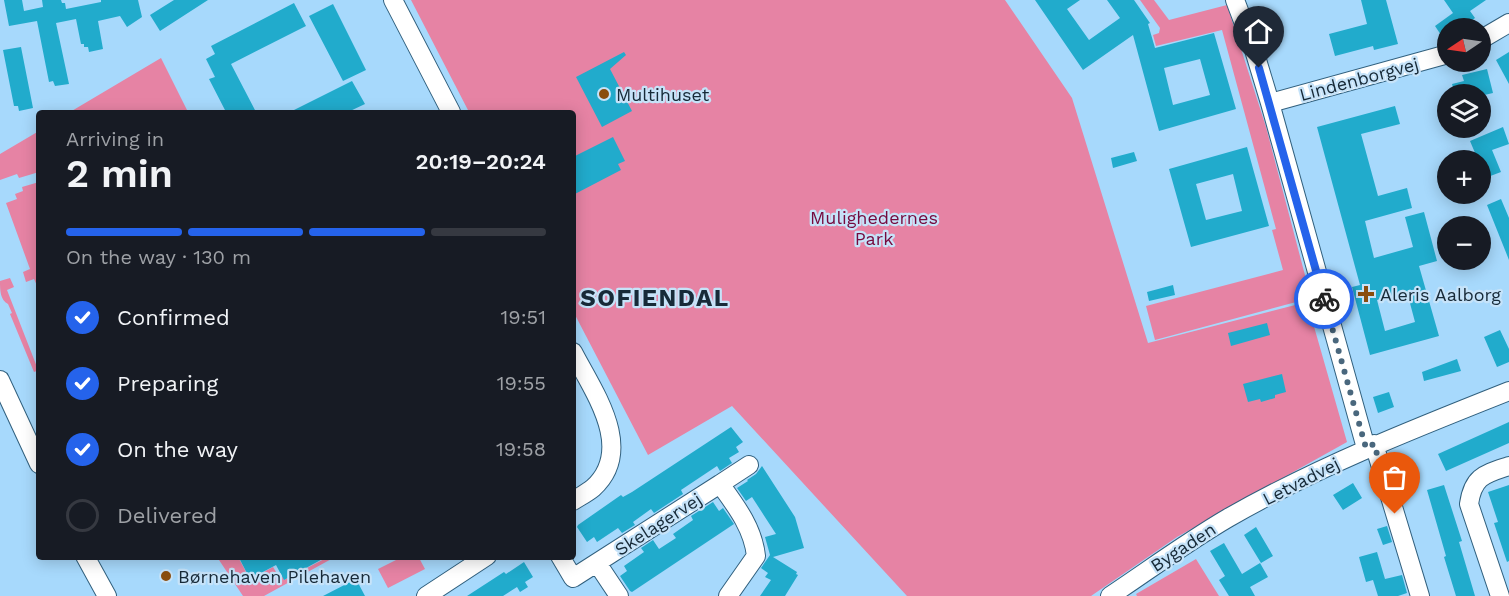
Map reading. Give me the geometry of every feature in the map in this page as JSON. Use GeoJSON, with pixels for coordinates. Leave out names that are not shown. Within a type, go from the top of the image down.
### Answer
{"type":"FeatureCollection","features":[{"type":"Feature","properties":{"kind":"street"},"geometry":{"type":"LineString","coordinates":[[393,0],[450,110]]}},
{"type":"Feature","properties":{"kind":"street"},"geometry":{"type":"LineString","coordinates":[[1235,0],[1254,50],[1370,446],[1419,596]]}},
{"type":"Feature","properties":{"kind":"street"},"geometry":{"type":"LineString","coordinates":[[1491,34],[1509,23]]}},
{"type":"Feature","properties":{"kind":"street","name":"Lindenborgvej"},"geometry":{"type":"LineString","coordinates":[[1270,103],[1437,57]]}},
{"type":"Feature","properties":{"kind":"street"},"geometry":{"type":"LineString","coordinates":[[576,358],[604,413],[612,435],[612,451],[610,463],[603,477],[592,489],[576,499]]}},
{"type":"Feature","properties":{"kind":"street"},"geometry":{"type":"LineString","coordinates":[[0,380],[6,412],[36,459]]}},
{"type":"Feature","properties":{"kind":"street","name":"Letvadvej"},"geometry":{"type":"LineString","coordinates":[[1227,519],[1370,446],[1509,392]]}},
{"type":"Feature","properties":{"kind":"street","name":"Skelagervej"},"geometry":{"type":"LineString","coordinates":[[562,560],[573,578],[749,465]]}},
{"type":"Feature","properties":{"kind":"street"},"geometry":{"type":"LineString","coordinates":[[1502,591],[1469,504],[1471,490],[1476,482],[1485,474],[1509,466]]}},
{"type":"Feature","properties":{"kind":"street","name":"Skelagervej"},"geometry":{"type":"LineString","coordinates":[[720,484],[749,528],[756,556],[728,596]]}},
{"type":"Feature","properties":{"kind":"street","name":"Bygaden"},"geometry":{"type":"LineString","coordinates":[[1110,596],[1227,519]]}},
{"type":"Feature","properties":{"kind":"street"},"geometry":{"type":"LineString","coordinates":[[87,560],[107,596]]}},
{"type":"Feature","properties":{"kind":"street"},"geometry":{"type":"LineString","coordinates":[[426,596],[481,560]]}},
{"type":"Feature","properties":{"kind":"street","name":"Skelagervej"},"geometry":{"type":"LineString","coordinates":[[597,563],[619,596]]}},
{"type":"Feature","properties":{"kind":"green space","name":"Mulighedernes Park"},"geometry":{"type":"Polygon","coordinates":[[[411,0],[1005,0],[1072,98],[1148,343],[1307,302],[1347,442],[1177,537],[1091,596],[907,596],[732,406],[648,455],[576,317],[576,110],[468,110],[411,0]]]}},
{"type":"Feature","properties":{"kind":"green space"},"geometry":{"type":"Polygon","coordinates":[[[1140,0],[1154,0],[1169,20],[1227,5],[1266,127],[1311,298],[1155,340],[1146,306],[1283,270],[1272,230],[1276,229],[1222,30],[1156,46],[1153,35],[1159,33],[1160,28],[1140,0]]]}},
{"type":"Feature","properties":{"kind":"green space"},"geometry":{"type":"Polygon","coordinates":[[[161,58],[187,110],[73,110],[161,58]]]}},
{"type":"Feature","properties":{"kind":"green space"},"geometry":{"type":"Polygon","coordinates":[[[36,133],[36,173],[19,178],[17,174],[0,180],[0,154],[36,133]]]}},
{"type":"Feature","properties":{"kind":"green space"},"geometry":{"type":"Polygon","coordinates":[[[36,183],[36,283],[34,279],[26,282],[23,272],[30,269],[6,203],[17,199],[15,194],[23,191],[22,187],[36,183]]]}},
{"type":"Feature","properties":{"kind":"green space"},"geometry":{"type":"Polygon","coordinates":[[[10,278],[14,287],[7,290],[36,364],[34,372],[10,314],[12,313],[8,304],[3,300],[0,281],[10,278]]]}},
{"type":"Feature","properties":{"kind":"green space"},"geometry":{"type":"Polygon","coordinates":[[[1196,559],[1219,596],[1137,596],[1136,594],[1196,559]]]}},
{"type":"Feature","properties":{"kind":"green space"},"geometry":{"type":"Polygon","coordinates":[[[219,560],[240,560],[250,579],[273,567],[284,580],[322,560],[330,560],[264,596],[243,596],[219,560]]]}},
{"type":"Feature","properties":{"kind":"green space"},"geometry":{"type":"Polygon","coordinates":[[[396,560],[420,560],[425,569],[388,588],[378,569],[396,560]]]}},
{"type":"Feature","properties":{"kind":"building"},"geometry":{"type":"Polygon","coordinates":[[[4,0],[22,0],[24,11],[43,7],[42,0],[61,0],[65,3],[66,9],[101,2],[101,0],[138,0],[142,17],[127,27],[120,16],[98,21],[103,49],[89,52],[88,47],[81,44],[76,19],[56,23],[69,84],[55,86],[53,81],[49,82],[37,21],[9,26],[4,0]]]}},
{"type":"Feature","properties":{"kind":"building"},"geometry":{"type":"Polygon","coordinates":[[[174,0],[208,0],[160,31],[150,15],[174,0]]]}},
{"type":"Feature","properties":{"kind":"building"},"geometry":{"type":"Polygon","coordinates":[[[1035,0],[1080,0],[1067,9],[1089,40],[1120,18],[1107,0],[1134,0],[1150,23],[1148,24],[1155,48],[1214,33],[1236,109],[1159,131],[1133,35],[1083,70],[1035,0]],[[1200,59],[1164,68],[1173,105],[1210,95],[1200,59]]]}},
{"type":"Feature","properties":{"kind":"building"},"geometry":{"type":"Polygon","coordinates":[[[1361,0],[1386,0],[1398,44],[1374,50],[1373,46],[1335,56],[1329,34],[1367,24],[1361,0]]]}},
{"type":"Feature","properties":{"kind":"building"},"geometry":{"type":"Polygon","coordinates":[[[1444,0],[1486,0],[1470,11],[1475,18],[1446,18],[1453,13],[1444,0]]]}},
{"type":"Feature","properties":{"kind":"building"},"geometry":{"type":"Polygon","coordinates":[[[294,3],[306,26],[231,64],[255,110],[225,110],[209,79],[215,77],[206,59],[215,54],[211,46],[294,3]]]}},
{"type":"Feature","properties":{"kind":"building"},"geometry":{"type":"Polygon","coordinates":[[[333,4],[366,70],[343,81],[309,16],[333,4]]]}},
{"type":"Feature","properties":{"kind":"building"},"geometry":{"type":"Polygon","coordinates":[[[21,47],[33,108],[19,111],[18,106],[14,106],[3,50],[21,47]]]}},
{"type":"Feature","properties":{"kind":"building","name":"Multihuset"},"geometry":{"type":"Polygon","coordinates":[[[624,52],[626,55],[610,69],[632,111],[602,127],[576,77],[624,52]]]}},
{"type":"Feature","properties":{"kind":"building"},"geometry":{"type":"Polygon","coordinates":[[[1509,52],[1509,84],[1496,60],[1509,52]]]}},
{"type":"Feature","properties":{"kind":"building"},"geometry":{"type":"Polygon","coordinates":[[[1488,72],[1491,84],[1452,84],[1464,81],[1462,75],[1488,72]]]}},
{"type":"Feature","properties":{"kind":"building"},"geometry":{"type":"Polygon","coordinates":[[[352,81],[365,104],[352,110],[294,110],[352,81]]]}},
{"type":"Feature","properties":{"kind":"building"},"geometry":{"type":"Polygon","coordinates":[[[1395,106],[1400,124],[1361,134],[1378,196],[1407,188],[1412,208],[1365,221],[1374,258],[1413,247],[1405,217],[1424,212],[1437,261],[1419,266],[1439,336],[1370,355],[1352,287],[1360,285],[1317,127],[1395,106]],[[1407,292],[1377,300],[1385,331],[1415,322],[1407,292]]]}},
{"type":"Feature","properties":{"kind":"building"},"geometry":{"type":"Polygon","coordinates":[[[1503,127],[1509,144],[1492,150],[1501,172],[1491,176],[1491,150],[1474,150],[1470,141],[1477,138],[1491,138],[1491,132],[1503,127]]]}},
{"type":"Feature","properties":{"kind":"building"},"geometry":{"type":"Polygon","coordinates":[[[613,137],[625,161],[618,164],[621,170],[576,193],[576,156],[613,137]]]}},
{"type":"Feature","properties":{"kind":"building"},"geometry":{"type":"Polygon","coordinates":[[[1247,147],[1269,226],[1191,247],[1169,169],[1247,147]],[[1233,174],[1196,184],[1206,220],[1242,211],[1233,174]]]}},
{"type":"Feature","properties":{"kind":"building"},"geometry":{"type":"Polygon","coordinates":[[[1134,152],[1137,161],[1113,168],[1111,158],[1134,152]]]}},
{"type":"Feature","properties":{"kind":"building"},"geometry":{"type":"Polygon","coordinates":[[[1501,199],[1509,218],[1509,260],[1487,205],[1501,199]]]}},
{"type":"Feature","properties":{"kind":"building"},"geometry":{"type":"Polygon","coordinates":[[[1173,285],[1175,295],[1149,301],[1147,292],[1173,285]]]}},
{"type":"Feature","properties":{"kind":"building"},"geometry":{"type":"Polygon","coordinates":[[[1267,323],[1270,335],[1231,346],[1228,333],[1267,323]]]}},
{"type":"Feature","properties":{"kind":"building"},"geometry":{"type":"Polygon","coordinates":[[[1500,330],[1509,349],[1509,362],[1497,367],[1484,337],[1500,330]]]}},
{"type":"Feature","properties":{"kind":"building"},"geometry":{"type":"Polygon","coordinates":[[[1457,359],[1461,371],[1424,381],[1422,372],[1457,359]]]}},
{"type":"Feature","properties":{"kind":"building"},"geometry":{"type":"Polygon","coordinates":[[[1282,374],[1286,392],[1261,402],[1260,399],[1248,402],[1243,384],[1282,374]]]}},
{"type":"Feature","properties":{"kind":"building"},"geometry":{"type":"Polygon","coordinates":[[[1389,392],[1394,407],[1378,413],[1373,397],[1389,392]]]}},
{"type":"Feature","properties":{"kind":"building"},"geometry":{"type":"Polygon","coordinates":[[[1509,422],[1509,443],[1446,471],[1438,454],[1509,422]]]}},
{"type":"Feature","properties":{"kind":"building"},"geometry":{"type":"Polygon","coordinates":[[[731,427],[743,442],[736,447],[739,452],[729,458],[732,463],[720,471],[717,466],[681,490],[683,494],[654,513],[651,509],[633,522],[635,525],[622,533],[618,528],[597,542],[594,537],[587,542],[577,527],[578,525],[621,495],[623,497],[632,492],[731,427]]]}},
{"type":"Feature","properties":{"kind":"building"},"geometry":{"type":"Polygon","coordinates":[[[762,466],[795,517],[804,548],[773,557],[797,572],[798,575],[785,596],[760,596],[771,580],[765,577],[768,573],[761,568],[770,555],[765,537],[776,534],[752,497],[746,501],[737,488],[756,474],[762,466]]]}},
{"type":"Feature","properties":{"kind":"building"},"geometry":{"type":"Polygon","coordinates":[[[1353,483],[1362,498],[1343,510],[1333,495],[1353,483]]]}},
{"type":"Feature","properties":{"kind":"building"},"geometry":{"type":"Polygon","coordinates":[[[1444,485],[1462,541],[1459,542],[1475,596],[1456,596],[1444,557],[1446,556],[1427,490],[1444,485]]]}},
{"type":"Feature","properties":{"kind":"building"},"geometry":{"type":"Polygon","coordinates":[[[1509,485],[1509,561],[1507,562],[1494,523],[1498,522],[1488,492],[1509,485]]]}},
{"type":"Feature","properties":{"kind":"building"},"geometry":{"type":"Polygon","coordinates":[[[713,502],[719,511],[723,508],[734,524],[632,592],[630,591],[620,576],[627,571],[624,566],[644,552],[641,548],[653,540],[659,549],[676,538],[673,534],[693,520],[691,516],[713,502]]]}},
{"type":"Feature","properties":{"kind":"building"},"geometry":{"type":"Polygon","coordinates":[[[1387,526],[1392,542],[1383,545],[1377,529],[1387,526]]]}},
{"type":"Feature","properties":{"kind":"building"},"geometry":{"type":"Polygon","coordinates":[[[1256,527],[1273,556],[1261,563],[1244,535],[1256,527]]]}},
{"type":"Feature","properties":{"kind":"building"},"geometry":{"type":"Polygon","coordinates":[[[1224,543],[1242,574],[1260,563],[1268,577],[1250,587],[1255,596],[1229,596],[1219,580],[1225,576],[1210,551],[1224,543]]]}},
{"type":"Feature","properties":{"kind":"building"},"geometry":{"type":"Polygon","coordinates":[[[1377,552],[1385,579],[1402,575],[1407,593],[1398,596],[1378,596],[1373,580],[1366,582],[1359,557],[1377,552]]]}},
{"type":"Feature","properties":{"kind":"building"},"geometry":{"type":"Polygon","coordinates":[[[240,560],[321,560],[284,580],[276,565],[250,579],[240,560]]]}},
{"type":"Feature","properties":{"kind":"building"},"geometry":{"type":"Polygon","coordinates":[[[524,562],[533,577],[525,582],[528,587],[520,592],[517,587],[503,596],[467,596],[504,572],[506,574],[524,562]]]}},
{"type":"Feature","properties":{"kind":"building"},"geometry":{"type":"Polygon","coordinates":[[[356,579],[365,596],[323,596],[356,579]]]}},
{"type":"Feature","properties":{"kind":"way so far"},"geometry":{"type":"LineString","coordinates":[[1324,299],[1366,448],[1374,444],[1395,514]]}},
{"type":"Feature","properties":{"kind":"place","name":"Multihuset"},"geometry":{"type":"Point","coordinates":[604,94]}},
{"type":"Feature","properties":{"kind":"place","name":"Aleris Aalborg"},"geometry":{"type":"Point","coordinates":[1366,294]}},
{"type":"Feature","properties":{"kind":"place","name":"Børnehaven Pilehaven"},"geometry":{"type":"Point","coordinates":[166,576]}},
{"type":"Feature","properties":{"kind":"district","name":"SOFIENDAL"},"geometry":{"type":"Point","coordinates":[655,298]}},
{"type":"Feature","properties":{"kind":"route"},"geometry":{"type":"LineString","coordinates":[[1259,68],[1324,299]]}}]}
